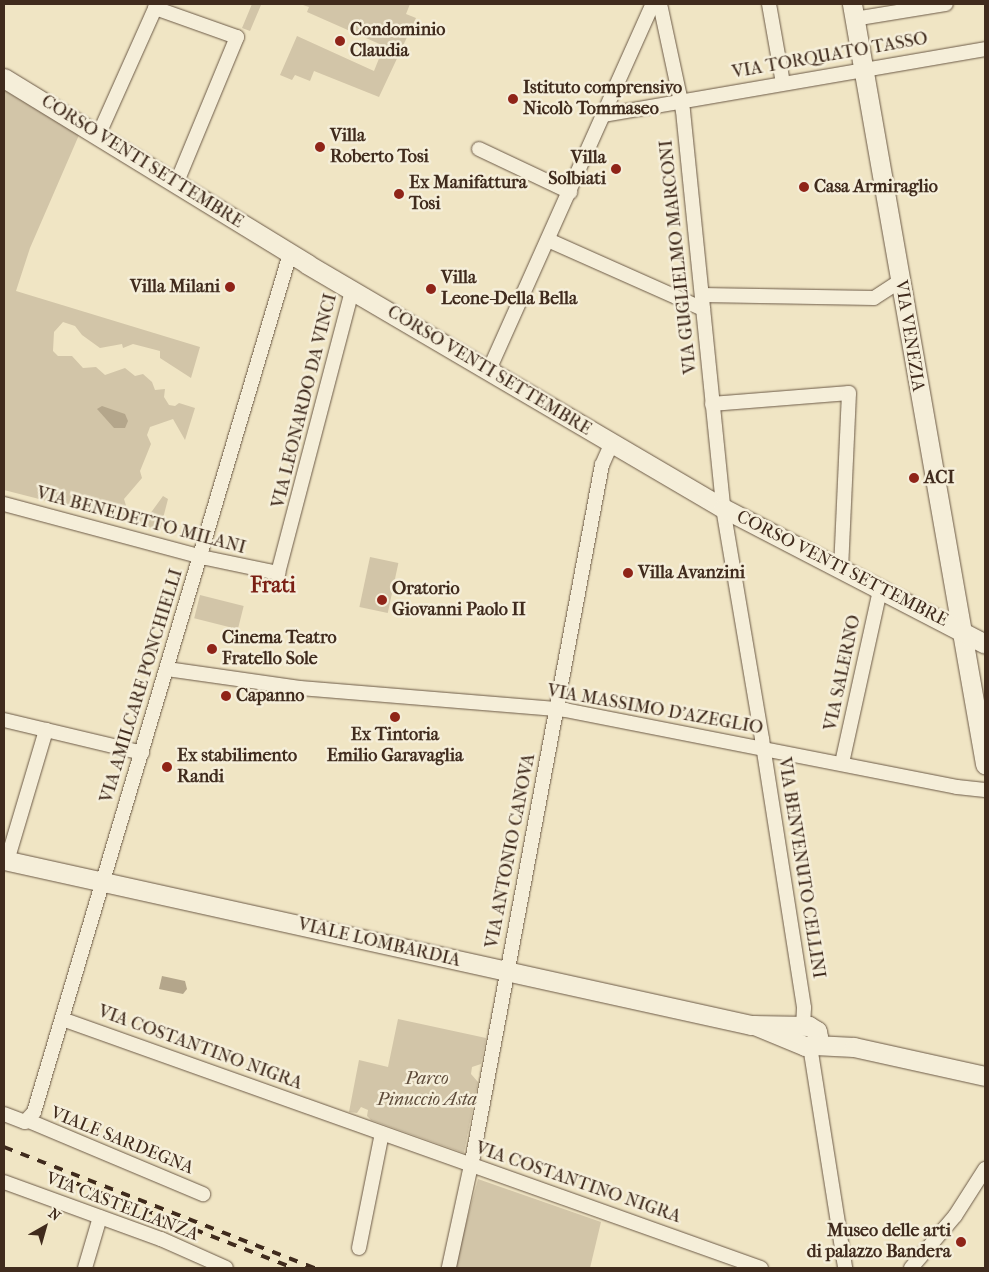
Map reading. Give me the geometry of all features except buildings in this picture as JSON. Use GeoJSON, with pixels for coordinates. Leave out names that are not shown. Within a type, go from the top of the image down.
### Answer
{"type":"FeatureCollection","features":[{"type":"Feature","properties":{"kind":"street"},"geometry":{"type":"LineString","coordinates":[[489,370],[653,4]]}},
{"type":"Feature","properties":{"kind":"street","name":"VIA GUGLIELMO MARCONI"},"geometry":{"type":"LineString","coordinates":[[660,4],[681,102],[723,508]]}},
{"type":"Feature","properties":{"kind":"street"},"geometry":{"type":"LineString","coordinates":[[769,4],[783,83]]}},
{"type":"Feature","properties":{"kind":"street"},"geometry":{"type":"LineString","coordinates":[[853,11],[946,4]]}},
{"type":"Feature","properties":{"kind":"street"},"geometry":{"type":"LineString","coordinates":[[98,136],[156,6],[237,37],[176,184]]}},
{"type":"Feature","properties":{"kind":"street","name":"VIA VENEZIA"},"geometry":{"type":"LineString","coordinates":[[853,11],[985,764]]}},
{"type":"Feature","properties":{"kind":"street"},"geometry":{"type":"LineString","coordinates":[[646,21],[659,24],[669,40]]}},
{"type":"Feature","properties":{"kind":"street","name":"VIA TORQUATO TASSO"},"geometry":{"type":"LineString","coordinates":[[604,115],[985,49]]}},
{"type":"Feature","properties":{"kind":"street","name":"CORSO VENTI SETTEMBRE"},"geometry":{"type":"LineString","coordinates":[[4,78],[290,254],[723,508],[985,644]]}},
{"type":"Feature","properties":{"kind":"street"},"geometry":{"type":"LineString","coordinates":[[479,149],[570,192]]}},
{"type":"Feature","properties":{"kind":"street"},"geometry":{"type":"LineString","coordinates":[[548,240],[703,302],[874,298],[900,281]]}},
{"type":"Feature","properties":{"kind":"street","name":"VIA AMILCARE PONCHIELLI"},"geometry":{"type":"LineString","coordinates":[[26,1121],[62,1019],[290,254]]}},
{"type":"Feature","properties":{"kind":"street","name":"VIA LEONARDO DA VINCI"},"geometry":{"type":"LineString","coordinates":[[270,573],[281,569],[352,290]]}},
{"type":"Feature","properties":{"kind":"street"},"geometry":{"type":"LineString","coordinates":[[712,404],[849,393],[841,569]]}},
{"type":"Feature","properties":{"kind":"street","name":"VIA ANTONIO CANOVA"},"geometry":{"type":"LineString","coordinates":[[449,1267],[471,1166],[602,465],[612,443]]}},
{"type":"Feature","properties":{"kind":"street","name":"VIA BENEDETTO MILANI"},"geometry":{"type":"LineString","coordinates":[[4,504],[270,573]]}},
{"type":"Feature","properties":{"kind":"street","name":"VIA BENVENUTO CELLINI"},"geometry":{"type":"LineString","coordinates":[[723,508],[764,748],[845,1268]]}},
{"type":"Feature","properties":{"kind":"street","name":"VIA SALERNO"},"geometry":{"type":"LineString","coordinates":[[842,763],[880,590]]}},
{"type":"Feature","properties":{"kind":"street","name":"VIA MASSIMO D'AZEGLIO"},"geometry":{"type":"LineString","coordinates":[[167,669],[300,688],[557,709],[842,763],[957,787],[985,790]]}},
{"type":"Feature","properties":{"kind":"street"},"geometry":{"type":"LineString","coordinates":[[4,720],[142,753]]}},
{"type":"Feature","properties":{"kind":"street"},"geometry":{"type":"LineString","coordinates":[[5,860],[46,730]]}},
{"type":"Feature","properties":{"kind":"street","name":"VIALE LOMBARDIA"},"geometry":{"type":"LineString","coordinates":[[5,860],[985,1076]]}},
{"type":"Feature","properties":{"kind":"street","name":"VIA COSTANTINO NIGRA"},"geometry":{"type":"LineString","coordinates":[[62,1019],[761,1268]]}},
{"type":"Feature","properties":{"kind":"street","name":"VIALE SARDEGNA"},"geometry":{"type":"LineString","coordinates":[[4,1114],[26,1121],[203,1194]]}},
{"type":"Feature","properties":{"kind":"street"},"geometry":{"type":"LineString","coordinates":[[359,1248],[382,1133]]}},
{"type":"Feature","properties":{"kind":"street"},"geometry":{"type":"LineString","coordinates":[[911,1268],[955,1216],[985,1169]]}},
{"type":"Feature","properties":{"kind":"street","name":"VIA CASTELLANZA"},"geometry":{"type":"LineString","coordinates":[[4,1182],[100,1216],[226,1268]]}},
{"type":"Feature","properties":{"kind":"street"},"geometry":{"type":"LineString","coordinates":[[85,1268],[100,1216]]}},
{"type":"Feature","properties":{"kind":"green space"},"geometry":{"type":"Polygon","coordinates":[[[252,4],[266,4],[261,5],[250,31],[242,28],[252,4]]]}},
{"type":"Feature","properties":{"kind":"green space"},"geometry":{"type":"Polygon","coordinates":[[[300,4],[410,4],[406,14],[416,18],[379,97],[314,71],[310,81],[295,75],[292,80],[280,75],[297,36],[374,71],[384,46],[307,12],[309,7],[300,4]]]}},
{"type":"Feature","properties":{"kind":"green space"},"geometry":{"type":"Polygon","coordinates":[[[4,90],[79,135],[30,248],[16,291],[200,347],[191,378],[160,358],[160,351],[133,344],[123,348],[122,344],[100,348],[82,335],[75,326],[63,322],[54,332],[53,351],[58,356],[72,356],[83,368],[96,367],[105,375],[125,368],[135,376],[143,374],[152,382],[155,390],[165,389],[164,397],[169,405],[175,406],[179,403],[195,408],[185,440],[173,419],[150,427],[147,435],[151,444],[140,471],[142,478],[124,499],[128,512],[147,518],[163,496],[168,499],[160,530],[4,490],[4,90]]]}},
{"type":"Feature","properties":{"kind":"green space"},"geometry":{"type":"Polygon","coordinates":[[[370,557],[398,563],[388,613],[359,607],[370,557]]]}},
{"type":"Feature","properties":{"kind":"green space"},"geometry":{"type":"Polygon","coordinates":[[[200,595],[244,606],[238,629],[194,618],[200,595]]]}},
{"type":"Feature","properties":{"kind":"green space","name":"Parco Pinuccio Asta"},"geometry":{"type":"Polygon","coordinates":[[[398,1019],[486,1038],[481,1064],[472,1067],[471,1074],[478,1082],[464,1153],[371,1120],[367,1116],[368,1110],[361,1107],[357,1113],[349,1112],[359,1060],[388,1067],[398,1019]]]}},
{"type":"Feature","properties":{"kind":"green space"},"geometry":{"type":"Polygon","coordinates":[[[478,1179],[601,1222],[590,1268],[454,1268],[478,1179]]]}},
{"type":"Feature","properties":{"kind":"shaded area"},"geometry":{"type":"Polygon","coordinates":[[[102,406],[125,414],[128,421],[125,428],[114,428],[97,409],[102,406]]]}},
{"type":"Feature","properties":{"kind":"shaded area"},"geometry":{"type":"Polygon","coordinates":[[[162,976],[185,981],[187,989],[183,994],[159,989],[162,976]]]}},
{"type":"Feature","properties":{"kind":"railway"},"geometry":{"type":"LineString","coordinates":[[4,1147],[315,1268]]}},
{"type":"Feature","properties":{"kind":"railway"},"geometry":{"type":"LineString","coordinates":[[60,1177],[293,1268]]}},
{"type":"Feature","properties":{"kind":"place","name":"Condominio Claudia"},"geometry":{"type":"Point","coordinates":[340,41]}},
{"type":"Feature","properties":{"kind":"place","name":"Istituto comprensivo Nicolò Tommaseo"},"geometry":{"type":"Point","coordinates":[513,99]}},
{"type":"Feature","properties":{"kind":"place","name":"Villa Roberto Tosi"},"geometry":{"type":"Point","coordinates":[320,147]}},
{"type":"Feature","properties":{"kind":"place","name":"Villa Solbiati"},"geometry":{"type":"Point","coordinates":[616,169]}},
{"type":"Feature","properties":{"kind":"place","name":"Casa Armiraglio"},"geometry":{"type":"Point","coordinates":[804,187]}},
{"type":"Feature","properties":{"kind":"place","name":"Ex Manifattura Tosi"},"geometry":{"type":"Point","coordinates":[399,194]}},
{"type":"Feature","properties":{"kind":"place","name":"Villa Milani"},"geometry":{"type":"Point","coordinates":[230,287]}},
{"type":"Feature","properties":{"kind":"place","name":"Villa Leone-Della Bella"},"geometry":{"type":"Point","coordinates":[431,289]}},
{"type":"Feature","properties":{"kind":"place","name":"ACI"},"geometry":{"type":"Point","coordinates":[914,478]}},
{"type":"Feature","properties":{"kind":"place","name":"Villa Avanzini"},"geometry":{"type":"Point","coordinates":[628,573]}},
{"type":"Feature","properties":{"kind":"place","name":"Oratorio Giovanni Paolo II"},"geometry":{"type":"Point","coordinates":[382,600]}},
{"type":"Feature","properties":{"kind":"place","name":"Cinema Teatro Fratello Sole"},"geometry":{"type":"Point","coordinates":[212,649]}},
{"type":"Feature","properties":{"kind":"place","name":"Capanno"},"geometry":{"type":"Point","coordinates":[226,696]}},
{"type":"Feature","properties":{"kind":"place","name":"Ex Tintoria Emilio Garavaglia"},"geometry":{"type":"Point","coordinates":[395,717]}},
{"type":"Feature","properties":{"kind":"place","name":"Ex stabilimento Randi"},"geometry":{"type":"Point","coordinates":[167,767]}},
{"type":"Feature","properties":{"kind":"place","name":"Museo delle arti di palazzo Bandera"},"geometry":{"type":"Point","coordinates":[961,1242]}},
{"type":"Feature","properties":{"kind":"district","name":"Frati"},"geometry":{"type":"Point","coordinates":[273,586]}}]}
